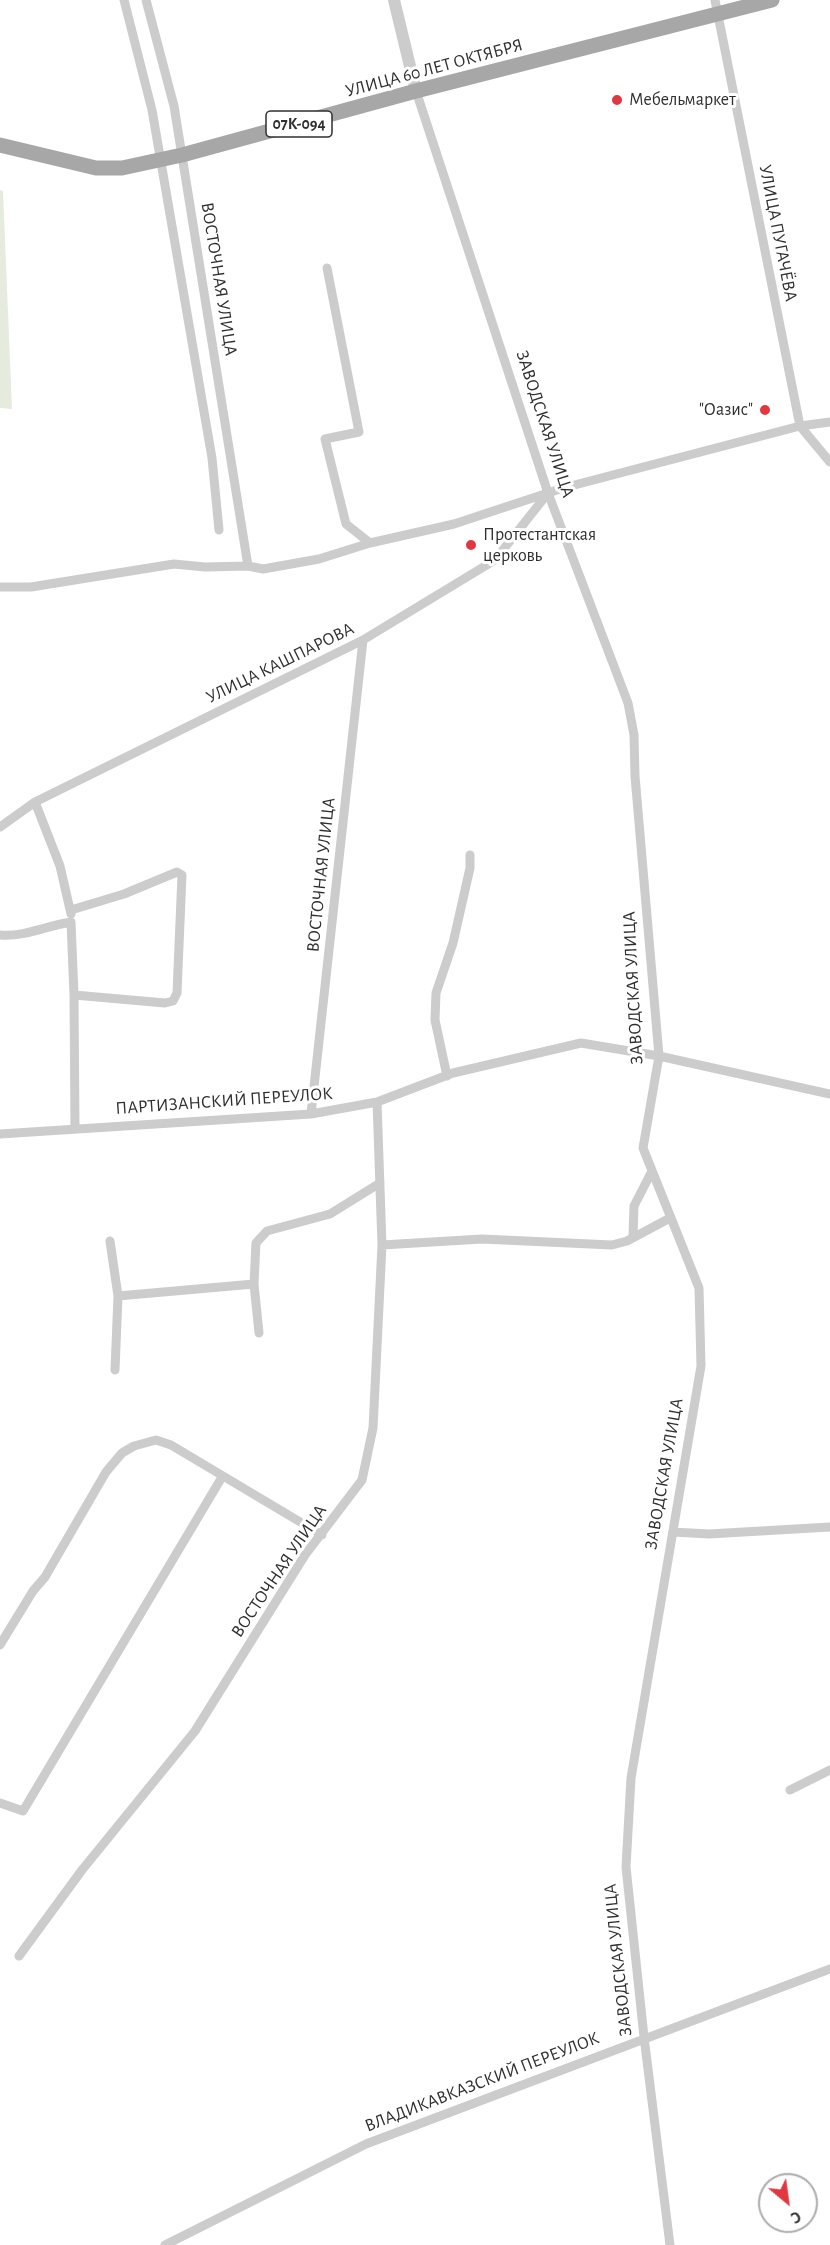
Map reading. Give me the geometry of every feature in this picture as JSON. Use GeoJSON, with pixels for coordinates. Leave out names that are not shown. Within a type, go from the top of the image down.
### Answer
{"type":"FeatureCollection","features":[{"type":"Feature","properties":{"kind":"main road","name":"УЛИЦА 60 ЛЕТ ОКТЯБРЯ"},"geometry":{"type":"LineString","coordinates":[[0,145],[96,168],[122,168],[182,155],[389,100],[716,7],[772,0]]}},
{"type":"Feature","properties":{"kind":"street","name":"ВОСТОЧНАЯ УЛИЦА"},"geometry":{"type":"LineString","coordinates":[[124,0],[152,110],[208,436],[219,530]]}},
{"type":"Feature","properties":{"kind":"street","name":"ВОСТОЧНАЯ УЛИЦА"},"geometry":{"type":"LineString","coordinates":[[146,0],[174,106],[248,566]]}},
{"type":"Feature","properties":{"kind":"street","name":"ЗАВОДСКАЯ УЛИЦА"},"geometry":{"type":"LineString","coordinates":[[394,0],[416,91],[548,493],[628,703],[632,725],[658,1056],[643,1148],[699,1288],[700,1366],[631,1790],[626,1867],[670,2245]]}},
{"type":"Feature","properties":{"kind":"street","name":"УЛИЦА ПУГАЧЁВА"},"geometry":{"type":"LineString","coordinates":[[716,7],[800,426],[830,462]]}},
{"type":"Feature","properties":{"kind":"street"},"geometry":{"type":"LineString","coordinates":[[327,268],[359,432],[325,439],[346,525],[370,543]]}},
{"type":"Feature","properties":{"kind":"street"},"geometry":{"type":"LineString","coordinates":[[0,587],[31,587],[174,564],[205,567],[248,566],[263,569],[319,559],[370,543],[454,524],[548,493],[800,426],[830,422]]}},
{"type":"Feature","properties":{"kind":"street"},"geometry":{"type":"LineString","coordinates":[[208,436],[229,445]]}},
{"type":"Feature","properties":{"kind":"street","name":"УЛИЦА КАШПАРОВА"},"geometry":{"type":"LineString","coordinates":[[0,827],[35,802],[363,640],[495,560],[548,493]]}},
{"type":"Feature","properties":{"kind":"street","name":"ВОСТОЧНАЯ УЛИЦА"},"geometry":{"type":"LineString","coordinates":[[311,1114],[363,640]]}},
{"type":"Feature","properties":{"kind":"street"},"geometry":{"type":"LineString","coordinates":[[35,802],[60,866],[71,910],[75,1129]]}},
{"type":"Feature","properties":{"kind":"street"},"geometry":{"type":"LineString","coordinates":[[447,1076],[435,1020],[436,993],[453,943],[470,868],[470,855]]}},
{"type":"Feature","properties":{"kind":"street"},"geometry":{"type":"LineString","coordinates":[[71,910],[114,897],[177,872],[182,875],[177,993],[173,1001],[165,1003],[74,995]]}},
{"type":"Feature","properties":{"kind":"street"},"geometry":{"type":"LineString","coordinates":[[0,935],[26,935],[70,922]]}},
{"type":"Feature","properties":{"kind":"street","name":"ПАРТИЗАНСКИЙ ПЕРЕУЛОК"},"geometry":{"type":"LineString","coordinates":[[0,1134],[311,1114],[377,1102],[447,1076],[580,1043],[658,1056],[830,1094]]}},
{"type":"Feature","properties":{"kind":"street","name":"ВОСТОЧНАЯ УЛИЦА"},"geometry":{"type":"LineString","coordinates":[[19,1956],[81,1870],[195,1731],[305,1555],[362,1480],[373,1428],[382,1245],[377,1102]]}},
{"type":"Feature","properties":{"kind":"street"},"geometry":{"type":"LineString","coordinates":[[633,1236],[634,1206],[652,1171]]}},
{"type":"Feature","properties":{"kind":"street"},"geometry":{"type":"LineString","coordinates":[[259,1333],[254,1284],[256,1243],[267,1232],[330,1214],[380,1183]]}},
{"type":"Feature","properties":{"kind":"street"},"geometry":{"type":"LineString","coordinates":[[382,1245],[482,1239],[612,1245],[627,1241],[670,1218]]}},
{"type":"Feature","properties":{"kind":"street"},"geometry":{"type":"LineString","coordinates":[[110,1241],[118,1296],[115,1370]]}},
{"type":"Feature","properties":{"kind":"street"},"geometry":{"type":"LineString","coordinates":[[118,1296],[254,1284]]}},
{"type":"Feature","properties":{"kind":"street"},"geometry":{"type":"LineString","coordinates":[[0,1645],[33,1591],[45,1577],[106,1472],[122,1453],[134,1446],[156,1440],[171,1445],[322,1535]]}},
{"type":"Feature","properties":{"kind":"street"},"geometry":{"type":"LineString","coordinates":[[0,1803],[23,1811],[222,1477]]}},
{"type":"Feature","properties":{"kind":"street"},"geometry":{"type":"LineString","coordinates":[[673,1532],[709,1534],[830,1527]]}},
{"type":"Feature","properties":{"kind":"street"},"geometry":{"type":"LineString","coordinates":[[790,1790],[830,1770]]}},
{"type":"Feature","properties":{"kind":"street","name":"ВЛАДИКАВКАЗСКИЙ ПЕРЕУЛОК"},"geometry":{"type":"LineString","coordinates":[[165,2245],[366,2144],[644,2037],[830,1969]]}},
{"type":"Feature","properties":{"kind":"shaded area"},"geometry":{"type":"Polygon","coordinates":[[[0,190],[3,191],[12,409],[0,408],[0,190]]]}},
{"type":"Feature","properties":{"kind":"place","name":"Мебельмаркет"},"geometry":{"type":"Point","coordinates":[617,100]}},
{"type":"Feature","properties":{"kind":"place","name":"\"Оазис\""},"geometry":{"type":"Point","coordinates":[765,410]}},
{"type":"Feature","properties":{"kind":"place","name":"Протестантская церковь"},"geometry":{"type":"Point","coordinates":[471,545]}}]}
